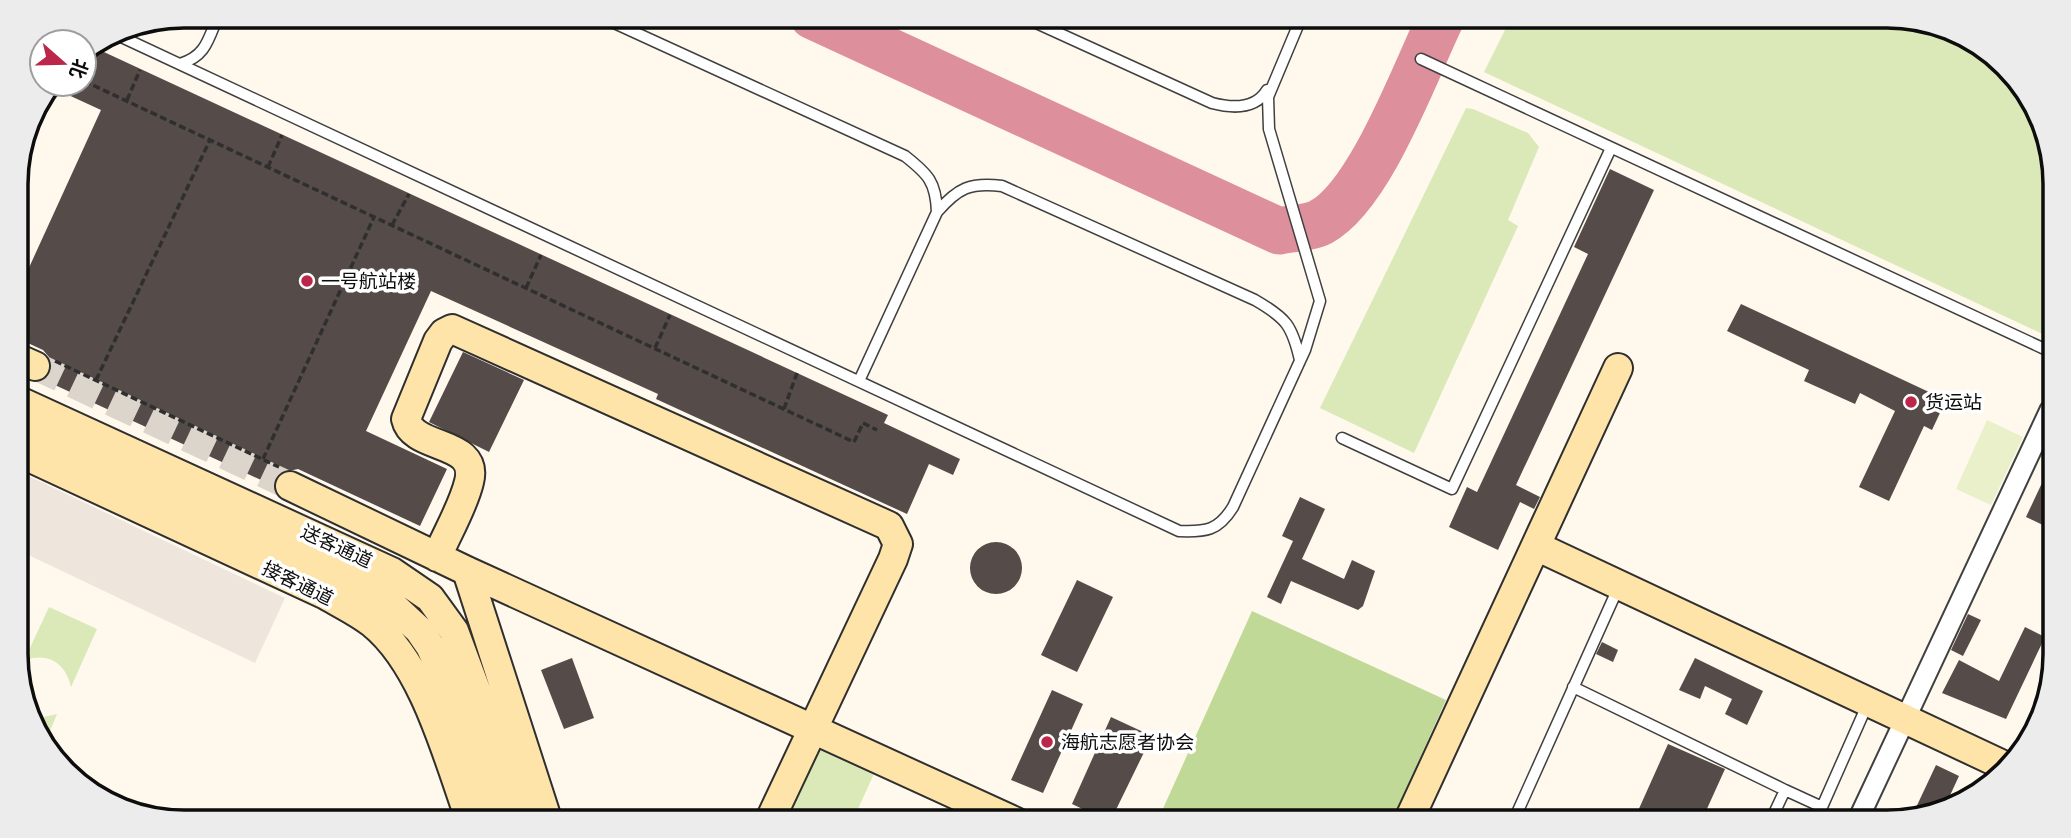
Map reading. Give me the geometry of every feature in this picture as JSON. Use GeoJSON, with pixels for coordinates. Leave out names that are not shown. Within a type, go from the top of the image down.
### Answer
{"type":"FeatureCollection","features":[{"type":"Feature","properties":{"kind":"street"},"geometry":{"type":"LineString","coordinates":[[437,557],[469,483],[469,465],[461,454],[412,430],[406,419],[438,341],[446,331],[454,330],[892,529],[897,549],[775,810]]}},
{"type":"Feature","properties":{"kind":"street"},"geometry":{"type":"LineString","coordinates":[[1414,810],[1618,368]]}},
{"type":"Feature","properties":{"kind":"street","name":"送客通道"},"geometry":{"type":"LineString","coordinates":[[28,405],[392,572],[421,589],[446,618],[461,647],[527,810]]}},
{"type":"Feature","properties":{"kind":"street"},"geometry":{"type":"LineString","coordinates":[[1863,810],[2043,425]]}},
{"type":"Feature","properties":{"kind":"street","name":"送客通道"},"geometry":{"type":"LineString","coordinates":[[28,429],[360,584],[392,605],[419,630],[442,670],[492,810]]}},
{"type":"Feature","properties":{"kind":"street","name":"接客通道"},"geometry":{"type":"LineString","coordinates":[[28,457],[326,595],[370,622],[392,644],[421,691],[466,810]]}},
{"type":"Feature","properties":{"kind":"street"},"geometry":{"type":"LineString","coordinates":[[287,478],[437,557],[990,810]]}},
{"type":"Feature","properties":{"kind":"street"},"geometry":{"type":"LineString","coordinates":[[1536,546],[1998,763]]}},
{"type":"Feature","properties":{"kind":"street"},"geometry":{"type":"LineString","coordinates":[[467,571],[529,810]]}},
{"type":"Feature","properties":{"kind":"lane"},"geometry":{"type":"LineString","coordinates":[[180,64],[195,59],[202,52],[213,28]]}},
{"type":"Feature","properties":{"kind":"lane"},"geometry":{"type":"LineString","coordinates":[[624,28],[905,156],[928,174],[937,195],[937,212]]}},
{"type":"Feature","properties":{"kind":"lane"},"geometry":{"type":"LineString","coordinates":[[1047,28],[1228,108],[1250,105],[1263,97],[1275,78]]}},
{"type":"Feature","properties":{"kind":"lane"},"geometry":{"type":"LineString","coordinates":[[127,39],[1179,531],[1206,532],[1222,524],[1233,507],[1300,361],[1314,327],[1320,301],[1269,129],[1268,97],[1297,28]]}},
{"type":"Feature","properties":{"kind":"lane"},"geometry":{"type":"LineString","coordinates":[[202,52],[205,69],[211,79]]}},
{"type":"Feature","properties":{"kind":"lane"},"geometry":{"type":"LineString","coordinates":[[1421,59],[2043,348]]}},
{"type":"Feature","properties":{"kind":"lane"},"geometry":{"type":"LineString","coordinates":[[1342,438],[1452,489],[1611,148]]}},
{"type":"Feature","properties":{"kind":"lane"},"geometry":{"type":"LineString","coordinates":[[859,381],[937,212],[953,194],[978,183],[1002,186],[1255,300],[1282,316],[1294,334],[1300,361]]}},
{"type":"Feature","properties":{"kind":"lane"},"geometry":{"type":"LineString","coordinates":[[1518,810],[1619,585]]}},
{"type":"Feature","properties":{"kind":"lane"},"geometry":{"type":"LineString","coordinates":[[1573,687],[1822,807],[1868,702]]}},
{"type":"Feature","properties":{"kind":"lane"},"geometry":{"type":"LineString","coordinates":[[1776,810],[1785,790]]}},
{"type":"Feature","properties":{"kind":"path"},"geometry":{"type":"LineString","coordinates":[[126,101],[140,70]]}},
{"type":"Feature","properties":{"kind":"path"},"geometry":{"type":"LineString","coordinates":[[98,88],[854,442],[863,423],[877,430]]}},
{"type":"Feature","properties":{"kind":"path"},"geometry":{"type":"LineString","coordinates":[[268,167],[282,135]]}},
{"type":"Feature","properties":{"kind":"path"},"geometry":{"type":"LineString","coordinates":[[96,380],[210,140]]}},
{"type":"Feature","properties":{"kind":"path"},"geometry":{"type":"LineString","coordinates":[[393,225],[409,194]]}},
{"type":"Feature","properties":{"kind":"path"},"geometry":{"type":"LineString","coordinates":[[263,459],[374,217]]}},
{"type":"Feature","properties":{"kind":"path"},"geometry":{"type":"LineString","coordinates":[[526,288],[541,255]]}},
{"type":"Feature","properties":{"kind":"path"},"geometry":{"type":"LineString","coordinates":[[655,348],[670,315]]}},
{"type":"Feature","properties":{"kind":"path"},"geometry":{"type":"LineString","coordinates":[[35,361],[96,380],[263,459],[287,478]]}},
{"type":"Feature","properties":{"kind":"path"},"geometry":{"type":"LineString","coordinates":[[784,408],[797,373]]}},
{"type":"Feature","properties":{"kind":"green space"},"geometry":{"type":"Polygon","coordinates":[[[1506,28],[1887,28],[1917,31],[1956,44],[1990,67],[2011,89],[2022,106],[2038,144],[2043,184],[2043,334],[1484,72],[1506,28]]]}},
{"type":"Feature","properties":{"kind":"green space"},"geometry":{"type":"Polygon","coordinates":[[[1466,108],[1528,133],[1539,147],[1508,220],[1518,226],[1414,453],[1320,408],[1466,108]]]}},
{"type":"Feature","properties":{"kind":"green space"},"geometry":{"type":"Polygon","coordinates":[[[1987,420],[2023,437],[1991,505],[1956,489],[1987,420]]]}},
{"type":"Feature","properties":{"kind":"green space"},"geometry":{"type":"Polygon","coordinates":[[[49,607],[97,629],[71,687],[65,671],[54,661],[40,657],[28,659],[28,652],[49,607]]]}},
{"type":"Feature","properties":{"kind":"green space"},"geometry":{"type":"Polygon","coordinates":[[[1252,611],[1446,700],[1396,810],[1162,810],[1252,611]]]}},
{"type":"Feature","properties":{"kind":"green space"},"geometry":{"type":"Polygon","coordinates":[[[57,714],[50,732],[44,723],[42,717],[57,714]]]}},
{"type":"Feature","properties":{"kind":"green space"},"geometry":{"type":"Polygon","coordinates":[[[818,741],[877,767],[857,810],[786,810],[818,741]]]}},
{"type":"Feature","properties":{"kind":"shaded area"},"geometry":{"type":"Polygon","coordinates":[[[28,476],[285,598],[255,663],[28,555],[28,476]]]}},
{"type":"Feature","properties":{"kind":"building","name":"一号航站楼"},"geometry":{"type":"Polygon","coordinates":[[[102,51],[888,415],[884,423],[960,459],[953,475],[929,464],[907,514],[656,399],[658,394],[431,291],[366,431],[447,469],[420,526],[298,469],[280,473],[274,486],[44,380],[50,372],[49,357],[43,350],[28,343],[28,270],[101,110],[75,98],[98,98],[98,54],[102,51]]]}},
{"type":"Feature","properties":{"kind":"building"},"geometry":{"type":"Polygon","coordinates":[[[1610,169],[1654,190],[1516,485],[1540,497],[1534,509],[1520,502],[1498,550],[1449,527],[1467,487],[1477,492],[1588,254],[1574,247],[1610,169]]]}},
{"type":"Feature","properties":{"kind":"building","name":"货运站"},"geometry":{"type":"Polygon","coordinates":[[[1741,304],[1946,400],[1932,430],[1924,426],[1889,501],[1859,487],[1895,411],[1860,393],[1855,404],[1804,381],[1809,370],[1727,331],[1741,304]]]}},
{"type":"Feature","properties":{"kind":"building"},"geometry":{"type":"Polygon","coordinates":[[[463,352],[524,380],[489,452],[429,422],[463,352]]]}},
{"type":"Feature","properties":{"kind":"building"},"geometry":{"type":"Polygon","coordinates":[[[2043,481],[2043,525],[2026,517],[2043,481]]]}},
{"type":"Feature","properties":{"kind":"building"},"geometry":{"type":"Polygon","coordinates":[[[1300,497],[1325,509],[1302,559],[1344,579],[1352,560],[1375,571],[1363,606],[1358,610],[1291,581],[1281,604],[1267,597],[1293,541],[1282,536],[1300,497]]]}},
{"type":"Feature","properties":{"kind":"building"},"geometry":{"type":"Polygon","coordinates":[[[996,542],[1015,549],[1022,568],[1015,587],[996,594],[977,587],[970,568],[977,549],[996,542]]]}},
{"type":"Feature","properties":{"kind":"building"},"geometry":{"type":"Polygon","coordinates":[[[1077,580],[1113,597],[1077,672],[1041,655],[1077,580]]]}},
{"type":"Feature","properties":{"kind":"building"},"geometry":{"type":"Polygon","coordinates":[[[1968,614],[1981,620],[1963,656],[1951,650],[1968,614]]]}},
{"type":"Feature","properties":{"kind":"building"},"geometry":{"type":"Polygon","coordinates":[[[2025,627],[2043,636],[2043,641],[2006,719],[1942,693],[1959,660],[1999,681],[2025,627]]]}},
{"type":"Feature","properties":{"kind":"building"},"geometry":{"type":"Polygon","coordinates":[[[1602,642],[1618,650],[1613,662],[1596,654],[1602,642]]]}},
{"type":"Feature","properties":{"kind":"building"},"geometry":{"type":"Polygon","coordinates":[[[572,658],[594,718],[564,729],[541,670],[572,658]]]}},
{"type":"Feature","properties":{"kind":"building"},"geometry":{"type":"Polygon","coordinates":[[[1695,658],[1763,691],[1747,725],[1725,714],[1732,699],[1705,686],[1700,699],[1679,690],[1695,658]]]}},
{"type":"Feature","properties":{"kind":"building","name":"海航志愿者协会"},"geometry":{"type":"Polygon","coordinates":[[[1052,690],[1083,704],[1043,793],[1011,780],[1052,690]]]}},
{"type":"Feature","properties":{"kind":"building"},"geometry":{"type":"Polygon","coordinates":[[[1111,717],[1152,736],[1116,810],[1085,810],[1072,804],[1111,717]]]}},
{"type":"Feature","properties":{"kind":"building"},"geometry":{"type":"Polygon","coordinates":[[[1668,744],[1725,769],[1706,810],[1638,810],[1668,744]]]}},
{"type":"Feature","properties":{"kind":"building"},"geometry":{"type":"Polygon","coordinates":[[[1936,765],[1959,776],[1950,796],[1916,807],[1936,765]]]}},
{"type":"Feature","properties":{"kind":"taxiway"},"geometry":{"type":"LineString","coordinates":[[839,28],[1279,231],[1321,222],[1339,208],[1357,186],[1390,129],[1437,28]]}},
{"type":"Feature","properties":{"kind":"tunnel"},"geometry":{"type":"LineString","coordinates":[[35,366],[290,486]]}},
{"type":"Feature","properties":{"kind":"place","name":"一号航站楼"},"geometry":{"type":"Point","coordinates":[307,281]}},
{"type":"Feature","properties":{"kind":"place","name":"货运站"},"geometry":{"type":"Point","coordinates":[1911,402]}},
{"type":"Feature","properties":{"kind":"place","name":"海航志愿者协会"},"geometry":{"type":"Point","coordinates":[1047,742]}}]}
